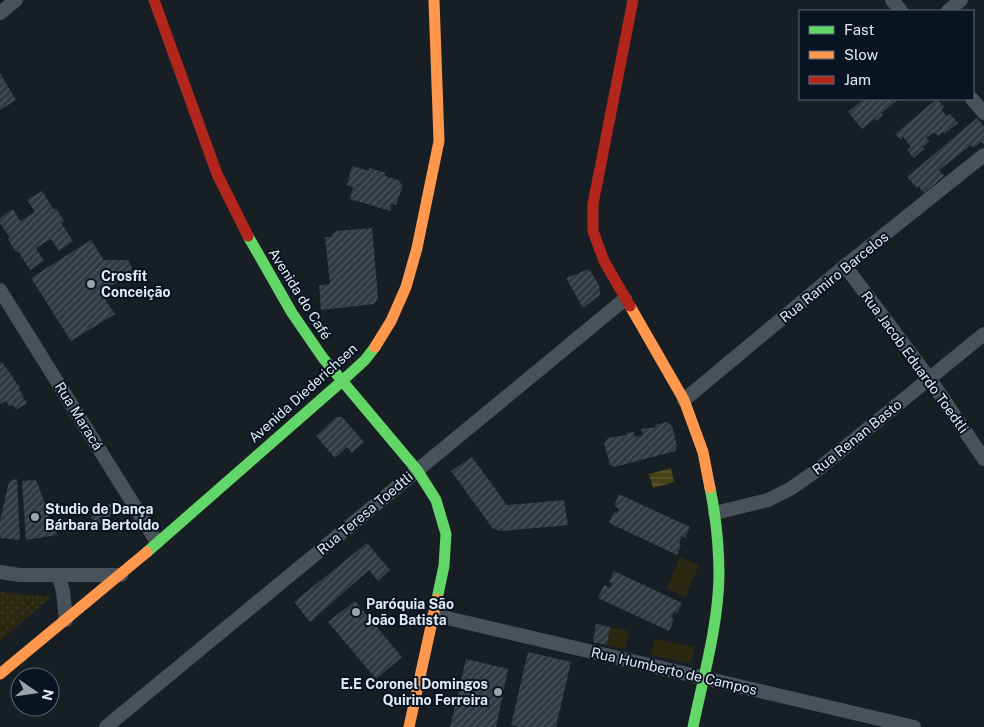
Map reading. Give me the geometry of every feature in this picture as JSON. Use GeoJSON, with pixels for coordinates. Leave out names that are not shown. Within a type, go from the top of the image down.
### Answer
{"type":"FeatureCollection","features":[{"type":"Feature","properties":{"kind":"street"},"geometry":{"type":"LineString","coordinates":[[0,13],[16,0]]}},
{"type":"Feature","properties":{"kind":"street","name":"Avenida do Café"},"geometry":{"type":"LineString","coordinates":[[154,0],[202,136],[248,236],[292,314],[323,358],[341,382],[417,470],[436,500],[446,534],[444,566],[409,727]]}},
{"type":"Feature","properties":{"kind":"street","name":"Avenida Diederichsen"},"geometry":{"type":"LineString","coordinates":[[0,674],[121,575],[341,382],[374,350],[391,321],[406,287],[417,248],[439,141],[434,0]]}},
{"type":"Feature","properties":{"kind":"street"},"geometry":{"type":"LineString","coordinates":[[633,0],[602,153],[592,220],[593,231],[604,261],[684,400],[703,452],[715,513],[719,562],[718,590],[715,621],[692,727]]}},
{"type":"Feature","properties":{"kind":"street"},"geometry":{"type":"LineString","coordinates":[[892,0],[900,10]]}},
{"type":"Feature","properties":{"kind":"street"},"geometry":{"type":"LineString","coordinates":[[949,10],[961,0]]}},
{"type":"Feature","properties":{"kind":"street"},"geometry":{"type":"LineString","coordinates":[[973,100],[984,113]]}},
{"type":"Feature","properties":{"kind":"street","name":"Rua Ramiro Barcelos"},"geometry":{"type":"LineString","coordinates":[[684,400],[845,266],[984,155]]}},
{"type":"Feature","properties":{"kind":"street","name":"Rua Jacob Eduardo Toedtli"},"geometry":{"type":"LineString","coordinates":[[845,266],[929,378],[984,459]]}},
{"type":"Feature","properties":{"kind":"street","name":"Rua Maracá"},"geometry":{"type":"LineString","coordinates":[[0,290],[158,542]]}},
{"type":"Feature","properties":{"kind":"street","name":"Rua Teresa Toedtli"},"geometry":{"type":"LineString","coordinates":[[106,727],[625,299]]}},
{"type":"Feature","properties":{"kind":"street","name":"Rua Renan Basto"},"geometry":{"type":"LineString","coordinates":[[715,513],[768,500],[790,489],[816,471],[984,334]]}},
{"type":"Feature","properties":{"kind":"street"},"geometry":{"type":"LineString","coordinates":[[0,572],[20,575],[121,575]]}},
{"type":"Feature","properties":{"kind":"street"},"geometry":{"type":"LineString","coordinates":[[58,575],[66,620]]}},
{"type":"Feature","properties":{"kind":"street","name":"Rua Humberto de Campos"},"geometry":{"type":"LineString","coordinates":[[434,615],[907,726]]}},
{"type":"Feature","properties":{"kind":"shaded area"},"geometry":{"type":"Polygon","coordinates":[[[671,468],[674,482],[653,488],[649,474],[671,468]]]}},
{"type":"Feature","properties":{"kind":"shaded area"},"geometry":{"type":"Polygon","coordinates":[[[680,557],[699,565],[685,597],[667,588],[680,557]]]}},
{"type":"Feature","properties":{"kind":"shaded area"},"geometry":{"type":"Polygon","coordinates":[[[0,592],[51,597],[0,641],[0,592]]]}},
{"type":"Feature","properties":{"kind":"shaded area"},"geometry":{"type":"Polygon","coordinates":[[[610,627],[629,631],[625,649],[607,645],[610,627]]]}},
{"type":"Feature","properties":{"kind":"shaded area"},"geometry":{"type":"Polygon","coordinates":[[[655,639],[695,647],[692,660],[688,663],[651,655],[655,639]]]}},
{"type":"Feature","properties":{"kind":"building"},"geometry":{"type":"Polygon","coordinates":[[[0,73],[16,100],[0,110],[0,73]]]}},
{"type":"Feature","properties":{"kind":"building"},"geometry":{"type":"Polygon","coordinates":[[[863,100],[898,100],[881,113],[883,115],[876,121],[874,119],[862,129],[848,112],[863,100]]]}},
{"type":"Feature","properties":{"kind":"building"},"geometry":{"type":"Polygon","coordinates":[[[936,100],[944,107],[941,109],[947,116],[950,114],[958,123],[944,134],[943,132],[938,136],[934,132],[926,138],[930,141],[914,158],[907,150],[911,147],[903,137],[901,140],[895,134],[936,100]]]}},
{"type":"Feature","properties":{"kind":"building"},"geometry":{"type":"Polygon","coordinates":[[[977,118],[984,127],[984,144],[981,142],[973,148],[971,145],[939,170],[944,176],[924,193],[919,187],[917,188],[907,177],[977,118]]]}},
{"type":"Feature","properties":{"kind":"building"},"geometry":{"type":"Polygon","coordinates":[[[352,166],[386,173],[385,176],[401,181],[400,184],[403,185],[396,205],[392,204],[390,211],[350,199],[353,187],[347,185],[352,166]]]}},
{"type":"Feature","properties":{"kind":"building"},"geometry":{"type":"Polygon","coordinates":[[[42,191],[54,210],[56,208],[64,221],[61,223],[73,241],[59,251],[51,239],[36,248],[44,261],[30,270],[8,239],[10,238],[0,223],[0,218],[13,209],[20,221],[35,212],[27,200],[42,191]]]}},
{"type":"Feature","properties":{"kind":"building"},"geometry":{"type":"Polygon","coordinates":[[[372,228],[378,297],[376,302],[374,304],[321,310],[319,285],[330,284],[325,237],[332,237],[332,234],[336,231],[372,228]]]}},
{"type":"Feature","properties":{"kind":"building"},"geometry":{"type":"Polygon","coordinates":[[[91,240],[104,260],[128,260],[134,272],[100,292],[115,314],[71,341],[31,278],[91,240]]]}},
{"type":"Feature","properties":{"kind":"building"},"geometry":{"type":"Polygon","coordinates":[[[589,269],[599,285],[600,295],[583,308],[566,278],[589,269]]]}},
{"type":"Feature","properties":{"kind":"building"},"geometry":{"type":"Polygon","coordinates":[[[2,362],[20,388],[22,396],[27,403],[16,410],[13,405],[10,407],[6,401],[0,404],[0,363],[2,362]]]}},
{"type":"Feature","properties":{"kind":"building"},"geometry":{"type":"Polygon","coordinates":[[[336,417],[342,417],[364,442],[352,453],[347,447],[335,458],[316,436],[336,417]]]}},
{"type":"Feature","properties":{"kind":"building"},"geometry":{"type":"Polygon","coordinates":[[[667,422],[672,426],[677,446],[675,451],[615,467],[610,465],[604,443],[608,438],[634,432],[635,437],[643,435],[641,429],[656,427],[655,425],[667,422]]]}},
{"type":"Feature","properties":{"kind":"building"},"geometry":{"type":"Polygon","coordinates":[[[472,457],[507,505],[564,500],[568,525],[502,531],[493,529],[451,471],[472,457]]]}},
{"type":"Feature","properties":{"kind":"building"},"geometry":{"type":"Polygon","coordinates":[[[17,479],[20,540],[0,538],[0,521],[9,481],[17,479]]]}},
{"type":"Feature","properties":{"kind":"building"},"geometry":{"type":"Polygon","coordinates":[[[36,480],[57,535],[26,540],[22,481],[36,480]]]}},
{"type":"Feature","properties":{"kind":"building"},"geometry":{"type":"Polygon","coordinates":[[[619,494],[690,527],[685,538],[682,536],[677,555],[609,523],[614,512],[617,513],[619,509],[614,506],[619,494]]]}},
{"type":"Feature","properties":{"kind":"building"},"geometry":{"type":"Polygon","coordinates":[[[116,500],[121,509],[96,526],[91,517],[116,500]]]}},
{"type":"Feature","properties":{"kind":"building"},"geometry":{"type":"Polygon","coordinates":[[[367,543],[390,570],[378,581],[369,570],[310,622],[294,602],[367,543]]]}},
{"type":"Feature","properties":{"kind":"building"},"geometry":{"type":"Polygon","coordinates":[[[614,571],[682,603],[677,613],[674,612],[671,618],[674,619],[669,631],[598,598],[604,585],[610,588],[612,583],[609,582],[614,571]]]}},
{"type":"Feature","properties":{"kind":"building"},"geometry":{"type":"Polygon","coordinates":[[[355,601],[402,657],[376,679],[328,622],[355,601]]]}},
{"type":"Feature","properties":{"kind":"building"},"geometry":{"type":"Polygon","coordinates":[[[596,624],[610,627],[607,645],[593,642],[596,624]]]}},
{"type":"Feature","properties":{"kind":"building"},"geometry":{"type":"Polygon","coordinates":[[[528,652],[571,662],[556,727],[520,727],[511,725],[528,652]]]}},
{"type":"Feature","properties":{"kind":"building"},"geometry":{"type":"Polygon","coordinates":[[[466,659],[508,669],[496,727],[450,727],[466,659]]]}},
{"type":"Feature","properties":{"kind":"traffic: fast"},"geometry":{"type":"LineString","coordinates":[[248,236],[292,313],[323,358],[417,470],[436,500],[446,534],[444,566],[437,599]]}},
{"type":"Feature","properties":{"kind":"traffic: fast"},"geometry":{"type":"LineString","coordinates":[[147,552],[341,382],[365,360],[375,347]]}},
{"type":"Feature","properties":{"kind":"traffic: fast"},"geometry":{"type":"LineString","coordinates":[[693,727],[709,652],[718,595],[718,543],[710,488]]}},
{"type":"Feature","properties":{"kind":"traffic: slow"},"geometry":{"type":"LineString","coordinates":[[375,347],[391,321],[406,287],[417,248],[439,141],[434,0]]}},
{"type":"Feature","properties":{"kind":"traffic: slow"},"geometry":{"type":"LineString","coordinates":[[630,306],[684,400],[703,452],[710,488]]}},
{"type":"Feature","properties":{"kind":"traffic: slow"},"geometry":{"type":"LineString","coordinates":[[0,674],[147,552]]}},
{"type":"Feature","properties":{"kind":"traffic: slow"},"geometry":{"type":"LineString","coordinates":[[409,727],[437,599]]}},
{"type":"Feature","properties":{"kind":"traffic: jam"},"geometry":{"type":"LineString","coordinates":[[154,0],[217,174],[248,236]]}},
{"type":"Feature","properties":{"kind":"traffic: jam"},"geometry":{"type":"LineString","coordinates":[[630,306],[604,261],[593,231],[593,204],[633,0]]}},
{"type":"Feature","properties":{"kind":"place","name":"Crosfit Conceição"},"geometry":{"type":"Point","coordinates":[91,284]}},
{"type":"Feature","properties":{"kind":"place","name":"Studio de Dança Bárbara Bertoldo"},"geometry":{"type":"Point","coordinates":[35,517]}},
{"type":"Feature","properties":{"kind":"place","name":"Paróquia São João Batista"},"geometry":{"type":"Point","coordinates":[356,612]}},
{"type":"Feature","properties":{"kind":"place","name":"E.E Coronel Domingos Quirino Ferreira"},"geometry":{"type":"Point","coordinates":[498,692]}}]}
